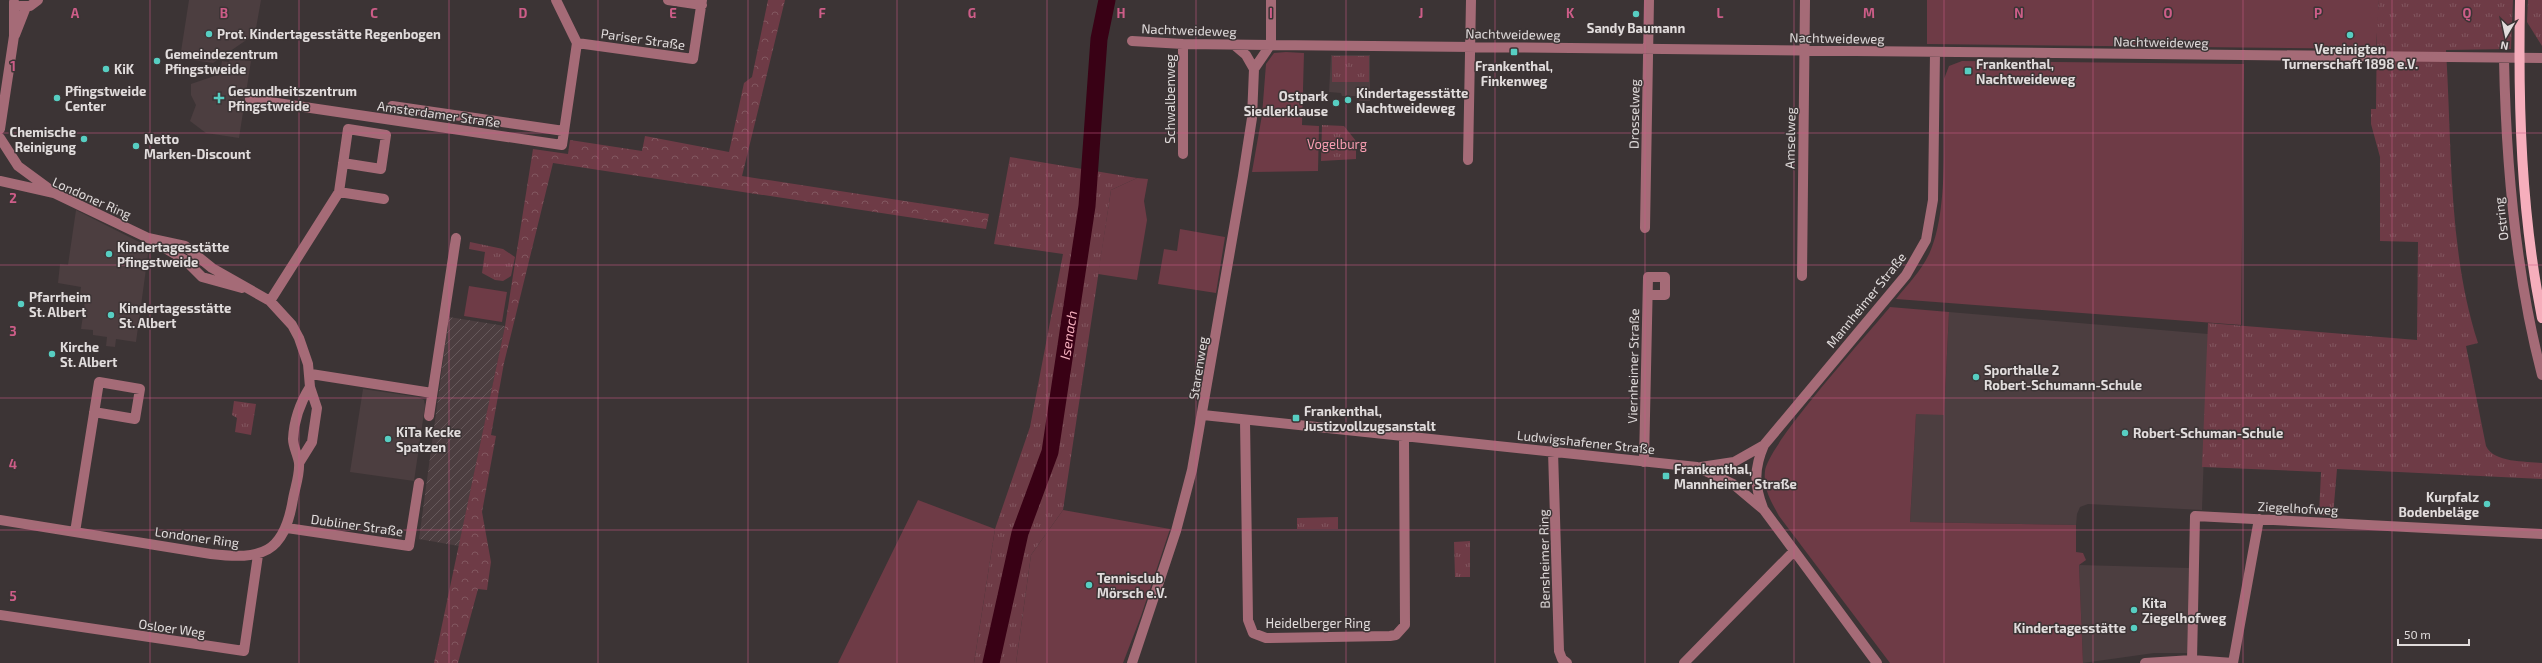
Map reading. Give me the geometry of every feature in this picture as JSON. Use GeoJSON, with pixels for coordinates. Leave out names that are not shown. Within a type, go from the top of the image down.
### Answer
{"type":"FeatureCollection","features":[{"type":"Feature","properties":{"kind":"main road","name":"Ostring"},"geometry":{"type":"LineString","coordinates":[[2520,0],[2519,58],[2521,149],[2525,198],[2542,318]]}},
{"type":"Feature","properties":{"kind":"street"},"geometry":{"type":"LineString","coordinates":[[14,36],[26,7],[38,0]]}},
{"type":"Feature","properties":{"kind":"street"},"geometry":{"type":"LineString","coordinates":[[556,0],[577,44]]}},
{"type":"Feature","properties":{"kind":"street"},"geometry":{"type":"LineString","coordinates":[[668,0],[702,3]]}},
{"type":"Feature","properties":{"kind":"street"},"geometry":{"type":"LineString","coordinates":[[1233,44],[1246,55],[1254,69],[1271,44],[1271,0]]}},
{"type":"Feature","properties":{"kind":"street"},"geometry":{"type":"LineString","coordinates":[[1468,160],[1470,0]]}},
{"type":"Feature","properties":{"kind":"street","name":"Drosselweg"},"geometry":{"type":"LineString","coordinates":[[1645,228],[1648,0]]}},
{"type":"Feature","properties":{"kind":"street","name":"Amselweg"},"geometry":{"type":"LineString","coordinates":[[1802,276],[1805,0]]}},
{"type":"Feature","properties":{"kind":"street"},"geometry":{"type":"LineString","coordinates":[[0,129],[14,36],[13,1],[26,7]]}},
{"type":"Feature","properties":{"kind":"street","name":"Pariser Straße"},"geometry":{"type":"LineString","coordinates":[[577,44],[692,59],[702,3]]}},
{"type":"Feature","properties":{"kind":"street","name":"Nachtweideweg"},"geometry":{"type":"LineString","coordinates":[[1132,41],[1183,44],[2542,58]]}},
{"type":"Feature","properties":{"kind":"street","name":"Amsterdamer Straße"},"geometry":{"type":"LineString","coordinates":[[250,99],[562,145],[577,44]]}},
{"type":"Feature","properties":{"kind":"street","name":"Schwalbenweg"},"geometry":{"type":"LineString","coordinates":[[1183,44],[1183,154]]}},
{"type":"Feature","properties":{"kind":"street","name":"Mannheimer Straße"},"geometry":{"type":"LineString","coordinates":[[1764,510],[1757,493],[1755,476],[1758,461],[1764,445],[1906,275],[1926,240],[1933,200],[1935,52]]}},
{"type":"Feature","properties":{"kind":"street","name":"Ostring"},"geometry":{"type":"LineString","coordinates":[[2504,58],[2506,129],[2511,195],[2526,301],[2542,375]]}},
{"type":"Feature","properties":{"kind":"street","name":"Starenweg"},"geometry":{"type":"LineString","coordinates":[[1132,663],[1176,531],[1192,470],[1203,415],[1250,133],[1254,69]]}},
{"type":"Feature","properties":{"kind":"street","name":"Amsterdamer Straße"},"geometry":{"type":"LineString","coordinates":[[392,106],[564,131]]}},
{"type":"Feature","properties":{"kind":"street"},"geometry":{"type":"LineString","coordinates":[[270,301],[338,192],[348,129],[386,135],[381,169],[343,163]]}},
{"type":"Feature","properties":{"kind":"street"},"geometry":{"type":"LineString","coordinates":[[0,138],[18,166],[54,193]]}},
{"type":"Feature","properties":{"kind":"street","name":"Londoner Ring"},"geometry":{"type":"LineString","coordinates":[[0,181],[54,193],[148,238],[185,246],[212,268],[270,301],[292,325],[299,338],[311,374],[310,387],[317,408],[312,442],[299,463],[287,528]]}},
{"type":"Feature","properties":{"kind":"street"},"geometry":{"type":"LineString","coordinates":[[338,192],[384,199]]}},
{"type":"Feature","properties":{"kind":"street"},"geometry":{"type":"LineString","coordinates":[[429,416],[456,238]]}},
{"type":"Feature","properties":{"kind":"street","name":"Viernheimer Straße"},"geometry":{"type":"LineString","coordinates":[[1644,462],[1648,295]]}},
{"type":"Feature","properties":{"kind":"street"},"geometry":{"type":"LineString","coordinates":[[311,374],[432,393]]}},
{"type":"Feature","properties":{"kind":"street"},"geometry":{"type":"LineString","coordinates":[[75,532],[94,412],[99,382],[140,389],[135,419],[94,412]]}},
{"type":"Feature","properties":{"kind":"street","name":"Londoner Ring"},"geometry":{"type":"LineString","coordinates":[[299,463],[293,439],[298,405],[310,387]]}},
{"type":"Feature","properties":{"kind":"street","name":"Ludwigshafener Straße"},"geometry":{"type":"LineString","coordinates":[[1203,415],[1404,435],[1697,468],[1733,484],[1764,510],[1877,663]]}},
{"type":"Feature","properties":{"kind":"street","name":"Heidelberger Ring"},"geometry":{"type":"LineString","coordinates":[[1246,420],[1248,620],[1253,633],[1266,638],[1390,636],[1396,635],[1405,625],[1404,435]]}},
{"type":"Feature","properties":{"kind":"street","name":"Mannheimer Straße"},"geometry":{"type":"LineString","coordinates":[[1697,468],[1734,462],[1764,445]]}},
{"type":"Feature","properties":{"kind":"street","name":"Bensheimer Ring"},"geometry":{"type":"LineString","coordinates":[[1553,451],[1559,651],[1562,659],[1567,663]]}},
{"type":"Feature","properties":{"kind":"street","name":"Dubliner Straße"},"geometry":{"type":"LineString","coordinates":[[287,528],[408,546],[419,483]]}},
{"type":"Feature","properties":{"kind":"street","name":"Ziegelhofweg"},"geometry":{"type":"LineString","coordinates":[[2192,660],[2195,516],[2542,534]]}},
{"type":"Feature","properties":{"kind":"street"},"geometry":{"type":"LineString","coordinates":[[2145,663],[2192,660],[2233,663],[2259,519]]}},
{"type":"Feature","properties":{"kind":"street","name":"Londoner Ring"},"geometry":{"type":"LineString","coordinates":[[0,520],[212,554],[240,557],[258,555]]}},
{"type":"Feature","properties":{"kind":"street"},"geometry":{"type":"LineString","coordinates":[[258,555],[273,544],[287,528]]}},
{"type":"Feature","properties":{"kind":"street"},"geometry":{"type":"LineString","coordinates":[[1684,663],[1794,551]]}},
{"type":"Feature","properties":{"kind":"street","name":"Osloer Weg"},"geometry":{"type":"LineString","coordinates":[[0,615],[244,651],[258,555]]}},
{"type":"Feature","properties":{"kind":"shaded area"},"geometry":{"type":"Polygon","coordinates":[[[189,0],[261,0],[255,34],[213,63],[180,58],[189,0]]]}},
{"type":"Feature","properties":{"kind":"shaded area"},"geometry":{"type":"Polygon","coordinates":[[[1331,55],[1370,55],[1370,101],[1359,101],[1358,96],[1342,96],[1341,93],[1329,92],[1331,55]]]}},
{"type":"Feature","properties":{"kind":"shaded area","name":"Gesundheitszentrum Pfingstweide"},"geometry":{"type":"Polygon","coordinates":[[[230,58],[251,61],[239,138],[206,133],[190,121],[196,105],[191,95],[191,84],[220,74],[222,61],[229,62],[230,58]]]}},
{"type":"Feature","properties":{"kind":"shaded area","name":"Kindertagesstätte Pfingstweide"},"geometry":{"type":"Polygon","coordinates":[[[76,210],[149,247],[136,342],[116,339],[115,347],[106,346],[107,337],[93,335],[93,330],[81,329],[85,301],[79,300],[81,287],[58,283],[60,264],[68,265],[76,210]]]}},
{"type":"Feature","properties":{"kind":"shaded area"},"geometry":{"type":"Polygon","coordinates":[[[1949,312],[2208,334],[2202,510],[2088,504],[2080,507],[2077,514],[2076,525],[1910,522],[1916,414],[1944,414],[1949,312]]]}},
{"type":"Feature","properties":{"kind":"shaded area"},"geometry":{"type":"Polygon","coordinates":[[[449,317],[505,326],[459,546],[419,539],[449,317]]]}},
{"type":"Feature","properties":{"kind":"shaded area","name":"KiTa Kecke Spatzen"},"geometry":{"type":"Polygon","coordinates":[[[363,389],[418,397],[424,400],[425,406],[414,481],[350,472],[363,389]]]}},
{"type":"Feature","properties":{"kind":"shaded area","name":"Kita Ziegelhofweg"},"geometry":{"type":"Polygon","coordinates":[[[2079,565],[2189,568],[2187,653],[2154,653],[2083,663],[2079,565]]]}},
{"type":"Feature","properties":{"kind":"green space"},"geometry":{"type":"Polygon","coordinates":[[[768,0],[785,0],[742,176],[989,214],[986,229],[553,163],[504,363],[491,435],[496,436],[482,512],[491,562],[487,590],[478,589],[458,663],[434,663],[505,326],[533,149],[568,154],[570,140],[642,151],[645,136],[729,152],[744,83],[752,77],[768,0]]]}},
{"type":"Feature","properties":{"kind":"green space"},"geometry":{"type":"Polygon","coordinates":[[[1927,0],[2379,0],[2376,49],[1927,44],[1927,0]]]}},
{"type":"Feature","properties":{"kind":"green space"},"geometry":{"type":"Polygon","coordinates":[[[2379,0],[2513,0],[2511,49],[2446,50],[2453,198],[2461,272],[2468,308],[2478,343],[2466,346],[2486,446],[2490,452],[2496,456],[2511,460],[2542,463],[2542,479],[2337,469],[2333,516],[2319,515],[2321,472],[2202,467],[2208,323],[2417,340],[2418,242],[2380,241],[2380,157],[2371,124],[2371,109],[2376,109],[2377,21],[2379,0]]]}},
{"type":"Feature","properties":{"kind":"green space"},"geometry":{"type":"Polygon","coordinates":[[[2528,0],[2542,0],[2542,46],[2527,22],[2528,0]]]}},
{"type":"Feature","properties":{"kind":"green space"},"geometry":{"type":"Polygon","coordinates":[[[1274,53],[1304,53],[1302,125],[1319,126],[1318,171],[1252,172],[1262,115],[1266,64],[1274,53]]]}},
{"type":"Feature","properties":{"kind":"green space"},"geometry":{"type":"Polygon","coordinates":[[[1332,56],[1369,56],[1369,82],[1332,82],[1332,56]]]}},
{"type":"Feature","properties":{"kind":"green space"},"geometry":{"type":"Polygon","coordinates":[[[1962,61],[2244,64],[2241,325],[1896,299],[1923,265],[1930,252],[1936,234],[1943,191],[1944,79],[1949,66],[1962,61]]]}},
{"type":"Feature","properties":{"kind":"green space","name":"Vogelburg"},"geometry":{"type":"Polygon","coordinates":[[[1322,125],[1344,126],[1356,141],[1356,159],[1321,161],[1322,125]]]}},
{"type":"Feature","properties":{"kind":"green space"},"geometry":{"type":"Polygon","coordinates":[[[1010,157],[1137,178],[1111,190],[1063,510],[1031,555],[1016,663],[974,663],[995,529],[1030,427],[1063,254],[994,244],[1010,157]]]}},
{"type":"Feature","properties":{"kind":"green space"},"geometry":{"type":"Polygon","coordinates":[[[1137,178],[1148,179],[1144,201],[1147,220],[1137,280],[1098,274],[1111,190],[1137,178]]]}},
{"type":"Feature","properties":{"kind":"green space"},"geometry":{"type":"Polygon","coordinates":[[[1180,229],[1225,237],[1216,293],[1158,284],[1164,249],[1177,251],[1180,229]]]}},
{"type":"Feature","properties":{"kind":"green space"},"geometry":{"type":"Polygon","coordinates":[[[470,242],[503,249],[515,257],[511,276],[503,281],[495,280],[482,273],[485,252],[469,249],[470,242]]]}},
{"type":"Feature","properties":{"kind":"green space"},"geometry":{"type":"Polygon","coordinates":[[[469,286],[507,292],[502,322],[464,316],[469,286]]]}},
{"type":"Feature","properties":{"kind":"green space"},"geometry":{"type":"Polygon","coordinates":[[[1890,307],[1949,312],[1944,415],[1916,414],[1910,522],[2076,525],[2076,552],[2083,553],[2086,560],[2079,565],[2083,663],[1890,663],[1779,516],[1773,505],[1765,484],[1765,471],[1770,457],[1800,414],[1820,389],[1890,307]]]}},
{"type":"Feature","properties":{"kind":"green space"},"geometry":{"type":"Polygon","coordinates":[[[234,401],[256,404],[251,435],[235,432],[237,418],[232,415],[234,401]]]}},
{"type":"Feature","properties":{"kind":"green space"},"geometry":{"type":"Polygon","coordinates":[[[918,500],[995,529],[974,663],[838,663],[918,500]]]}},
{"type":"Feature","properties":{"kind":"green space","name":"Tennisclub Mörsch e.V."},"geometry":{"type":"Polygon","coordinates":[[[1063,510],[1170,529],[1141,616],[1123,663],[1016,663],[1031,555],[1063,510]]]}},
{"type":"Feature","properties":{"kind":"green space"},"geometry":{"type":"Polygon","coordinates":[[[1338,517],[1338,529],[1297,529],[1297,518],[1338,517]]]}},
{"type":"Feature","properties":{"kind":"green space"},"geometry":{"type":"Polygon","coordinates":[[[1470,541],[1470,577],[1455,577],[1454,542],[1470,541]]]}},
{"type":"Feature","properties":{"kind":"waterway","name":"Isenach"},"geometry":{"type":"LineString","coordinates":[[991,663],[1020,533],[1050,452],[1087,206],[1099,39],[1107,0]]}},
{"type":"Feature","properties":{"kind":"place","name":"Sandy Baumann"},"geometry":{"type":"Point","coordinates":[1636,14]}},
{"type":"Feature","properties":{"kind":"place","name":"Prot. Kindertagesstätte Regenbogen"},"geometry":{"type":"Point","coordinates":[209,34]}},
{"type":"Feature","properties":{"kind":"place","name":"Vereinigten Turnerschaft 1898 e.V."},"geometry":{"type":"Point","coordinates":[2350,35]}},
{"type":"Feature","properties":{"kind":"place","name":"Frankenthal, Finkenweg"},"geometry":{"type":"Point","coordinates":[1514,52]}},
{"type":"Feature","properties":{"kind":"place","name":"Gemeindezentrum Pfingstweide"},"geometry":{"type":"Point","coordinates":[157,61]}},
{"type":"Feature","properties":{"kind":"place","name":"KiK"},"geometry":{"type":"Point","coordinates":[106,69]}},
{"type":"Feature","properties":{"kind":"place","name":"Frankenthal, Nachtweideweg"},"geometry":{"type":"Point","coordinates":[1968,71]}},
{"type":"Feature","properties":{"kind":"place","name":"Pfingstweide Center"},"geometry":{"type":"Point","coordinates":[57,98]}},
{"type":"Feature","properties":{"kind":"place","name":"Gesundheitszentrum Pfingstweide"},"geometry":{"type":"Point","coordinates":[219,98]}},
{"type":"Feature","properties":{"kind":"place","name":"Kindertagesstätte Nachtweideweg"},"geometry":{"type":"Point","coordinates":[1348,100]}},
{"type":"Feature","properties":{"kind":"place","name":"Ostpark Siedlerklause"},"geometry":{"type":"Point","coordinates":[1336,103]}},
{"type":"Feature","properties":{"kind":"place","name":"Chemische Reinigung"},"geometry":{"type":"Point","coordinates":[84,139]}},
{"type":"Feature","properties":{"kind":"place","name":"Netto Marken-Discount"},"geometry":{"type":"Point","coordinates":[136,146]}},
{"type":"Feature","properties":{"kind":"place","name":"Kindertagesstätte Pfingstweide"},"geometry":{"type":"Point","coordinates":[109,254]}},
{"type":"Feature","properties":{"kind":"place","name":"Pfarrheim St. Albert"},"geometry":{"type":"Point","coordinates":[21,304]}},
{"type":"Feature","properties":{"kind":"place","name":"Kindertagesstätte St. Albert"},"geometry":{"type":"Point","coordinates":[111,315]}},
{"type":"Feature","properties":{"kind":"place","name":"Kirche St. Albert"},"geometry":{"type":"Point","coordinates":[52,354]}},
{"type":"Feature","properties":{"kind":"place","name":"Sporthalle 2 Robert-Schumann-Schule"},"geometry":{"type":"Point","coordinates":[1976,377]}},
{"type":"Feature","properties":{"kind":"place","name":"Frankenthal, Justizvollzugsanstalt"},"geometry":{"type":"Point","coordinates":[1296,418]}},
{"type":"Feature","properties":{"kind":"place","name":"Robert-Schuman-Schule"},"geometry":{"type":"Point","coordinates":[2125,433]}},
{"type":"Feature","properties":{"kind":"place","name":"KiTa Kecke Spatzen"},"geometry":{"type":"Point","coordinates":[388,439]}},
{"type":"Feature","properties":{"kind":"place","name":"Frankenthal, Mannheimer Straße"},"geometry":{"type":"Point","coordinates":[1666,476]}},
{"type":"Feature","properties":{"kind":"place","name":"Kurpfalz Bodenbeläge"},"geometry":{"type":"Point","coordinates":[2487,504]}},
{"type":"Feature","properties":{"kind":"place","name":"Tennisclub Mörsch e.V."},"geometry":{"type":"Point","coordinates":[1089,585]}},
{"type":"Feature","properties":{"kind":"place","name":"Kita Ziegelhofweg"},"geometry":{"type":"Point","coordinates":[2134,610]}},
{"type":"Feature","properties":{"kind":"place","name":"Kindertagesstätte"},"geometry":{"type":"Point","coordinates":[2134,628]}}]}
